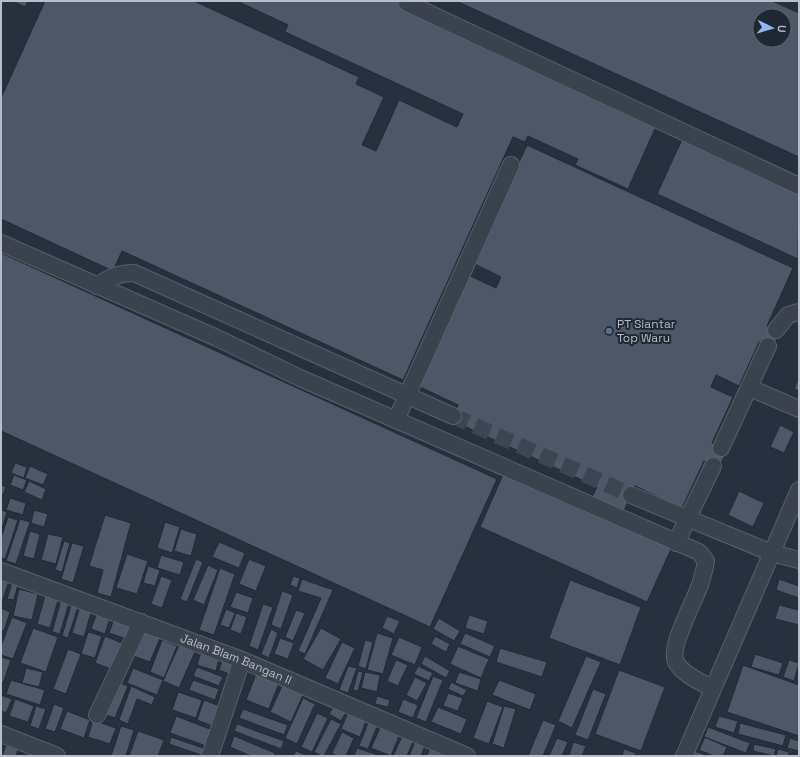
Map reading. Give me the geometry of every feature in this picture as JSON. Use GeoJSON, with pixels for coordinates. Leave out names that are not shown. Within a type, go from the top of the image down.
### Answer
{"type":"FeatureCollection","features":[{"type":"Feature","properties":{"kind":"street"},"geometry":{"type":"LineString","coordinates":[[407,3],[799,186]]}},
{"type":"Feature","properties":{"kind":"street"},"geometry":{"type":"LineString","coordinates":[[396,420],[511,165]]}},
{"type":"Feature","properties":{"kind":"street"},"geometry":{"type":"LineString","coordinates":[[1,243],[217,338],[300,378],[699,552],[706,561],[701,582],[677,642],[674,658],[676,664],[691,676],[713,689]]}},
{"type":"Feature","properties":{"kind":"street"},"geometry":{"type":"LineString","coordinates":[[97,286],[107,278],[122,273],[134,273],[453,416]]}},
{"type":"Feature","properties":{"kind":"street"},"geometry":{"type":"LineString","coordinates":[[776,330],[788,314],[799,312]]}},
{"type":"Feature","properties":{"kind":"street"},"geometry":{"type":"LineString","coordinates":[[217,338],[229,315]]}},
{"type":"Feature","properties":{"kind":"street"},"geometry":{"type":"LineString","coordinates":[[722,448],[768,346]]}},
{"type":"Feature","properties":{"kind":"street"},"geometry":{"type":"LineString","coordinates":[[750,388],[799,409]]}},
{"type":"Feature","properties":{"kind":"street"},"geometry":{"type":"LineString","coordinates":[[676,543],[713,466]]}},
{"type":"Feature","properties":{"kind":"street"},"geometry":{"type":"LineString","coordinates":[[684,756],[799,490]]}},
{"type":"Feature","properties":{"kind":"street"},"geometry":{"type":"LineString","coordinates":[[631,495],[772,553],[799,560]]}},
{"type":"Feature","properties":{"kind":"street","name":"Jalan Blam Bangan II"},"geometry":{"type":"LineString","coordinates":[[1,571],[242,660],[467,756]]}},
{"type":"Feature","properties":{"kind":"street"},"geometry":{"type":"LineString","coordinates":[[96,714],[141,622]]}},
{"type":"Feature","properties":{"kind":"street"},"geometry":{"type":"LineString","coordinates":[[210,756],[242,660]]}},
{"type":"Feature","properties":{"kind":"street"},"geometry":{"type":"LineString","coordinates":[[1,734],[57,756]]}},
{"type":"Feature","properties":{"kind":"building"},"geometry":{"type":"Polygon","coordinates":[[[13,1],[28,1],[25,7],[13,1]]]}},
{"type":"Feature","properties":{"kind":"building"},"geometry":{"type":"Polygon","coordinates":[[[45,1],[194,1],[359,77],[356,84],[384,97],[362,145],[376,151],[399,100],[457,127],[463,114],[285,32],[288,25],[237,1],[396,1],[658,122],[628,189],[575,165],[578,159],[528,136],[525,142],[513,137],[403,380],[122,251],[113,271],[1,219],[1,98],[45,1]]]}},
{"type":"Feature","properties":{"kind":"building"},"geometry":{"type":"Polygon","coordinates":[[[456,1],[772,1],[788,8],[752,8],[752,48],[792,48],[792,10],[799,13],[799,157],[456,1]]]}},
{"type":"Feature","properties":{"kind":"building"},"geometry":{"type":"Polygon","coordinates":[[[684,135],[799,188],[798,259],[657,194],[684,135]]]}},
{"type":"Feature","properties":{"kind":"building","name":"PT Siantar Top Waru"},"geometry":{"type":"Polygon","coordinates":[[[527,145],[793,268],[767,326],[780,332],[772,348],[759,342],[739,386],[716,375],[711,387],[733,397],[712,443],[727,450],[719,468],[704,461],[682,508],[635,486],[622,515],[590,501],[597,487],[451,420],[458,405],[416,385],[466,274],[496,288],[501,277],[473,263],[527,145]]]}},
{"type":"Feature","properties":{"kind":"building"},"geometry":{"type":"Polygon","coordinates":[[[1,253],[497,479],[430,627],[1,431],[1,253]]]}},
{"type":"Feature","properties":{"kind":"building"},"geometry":{"type":"Polygon","coordinates":[[[799,378],[799,391],[794,389],[799,378]]]}},
{"type":"Feature","properties":{"kind":"building"},"geometry":{"type":"Polygon","coordinates":[[[780,425],[794,432],[784,453],[770,447],[780,425]]]}},
{"type":"Feature","properties":{"kind":"building"},"geometry":{"type":"Polygon","coordinates":[[[15,463],[27,467],[24,478],[11,473],[15,463]]]}},
{"type":"Feature","properties":{"kind":"building"},"geometry":{"type":"Polygon","coordinates":[[[30,466],[48,474],[43,485],[25,478],[30,466]]]}},
{"type":"Feature","properties":{"kind":"building"},"geometry":{"type":"Polygon","coordinates":[[[505,470],[672,547],[647,602],[480,527],[505,470]]]}},
{"type":"Feature","properties":{"kind":"building"},"geometry":{"type":"Polygon","coordinates":[[[14,475],[27,480],[23,490],[10,485],[14,475]]]}},
{"type":"Feature","properties":{"kind":"building"},"geometry":{"type":"Polygon","coordinates":[[[29,481],[46,489],[42,500],[24,492],[29,481]]]}},
{"type":"Feature","properties":{"kind":"building"},"geometry":{"type":"Polygon","coordinates":[[[1,485],[6,487],[2,497],[1,496],[1,485]]]}},
{"type":"Feature","properties":{"kind":"building"},"geometry":{"type":"Polygon","coordinates":[[[739,491],[764,503],[753,527],[728,515],[739,491]]]}},
{"type":"Feature","properties":{"kind":"building"},"geometry":{"type":"Polygon","coordinates":[[[10,498],[26,503],[23,515],[6,510],[10,498]]]}},
{"type":"Feature","properties":{"kind":"building"},"geometry":{"type":"Polygon","coordinates":[[[1,510],[7,512],[1,531],[1,510]]]}},
{"type":"Feature","properties":{"kind":"building"},"geometry":{"type":"Polygon","coordinates":[[[34,510],[48,514],[44,527],[31,523],[34,510]]]}},
{"type":"Feature","properties":{"kind":"building"},"geometry":{"type":"Polygon","coordinates":[[[105,515],[131,523],[111,597],[97,593],[103,570],[89,566],[105,515]]]}},
{"type":"Feature","properties":{"kind":"building"},"geometry":{"type":"Polygon","coordinates":[[[8,517],[18,520],[5,559],[1,558],[1,538],[8,517]]]}},
{"type":"Feature","properties":{"kind":"building"},"geometry":{"type":"Polygon","coordinates":[[[20,519],[30,522],[16,564],[6,561],[20,519]]]}},
{"type":"Feature","properties":{"kind":"building"},"geometry":{"type":"Polygon","coordinates":[[[165,522],[180,527],[172,553],[157,548],[165,522]]]}},
{"type":"Feature","properties":{"kind":"building"},"geometry":{"type":"Polygon","coordinates":[[[181,529],[197,534],[191,556],[174,551],[181,529]]]}},
{"type":"Feature","properties":{"kind":"building"},"geometry":{"type":"Polygon","coordinates":[[[30,531],[40,534],[34,559],[23,556],[30,531]]]}},
{"type":"Feature","properties":{"kind":"building"},"geometry":{"type":"Polygon","coordinates":[[[48,534],[63,537],[56,564],[41,560],[48,534]]]}},
{"type":"Feature","properties":{"kind":"building"},"geometry":{"type":"Polygon","coordinates":[[[64,541],[70,543],[62,572],[55,570],[64,541]]]}},
{"type":"Feature","properties":{"kind":"building"},"geometry":{"type":"Polygon","coordinates":[[[219,542],[245,553],[239,568],[212,557],[219,542]]]}},
{"type":"Feature","properties":{"kind":"building"},"geometry":{"type":"Polygon","coordinates":[[[72,543],[84,546],[73,583],[61,579],[72,543]]]}},
{"type":"Feature","properties":{"kind":"building"},"geometry":{"type":"Polygon","coordinates":[[[127,554],[148,561],[137,594],[116,588],[127,554]]]}},
{"type":"Feature","properties":{"kind":"building"},"geometry":{"type":"Polygon","coordinates":[[[161,555],[184,562],[180,575],[157,568],[161,555]]]}},
{"type":"Feature","properties":{"kind":"building"},"geometry":{"type":"Polygon","coordinates":[[[196,559],[203,562],[187,602],[180,599],[196,559]]]}},
{"type":"Feature","properties":{"kind":"building"},"geometry":{"type":"Polygon","coordinates":[[[249,559],[266,566],[256,591],[239,584],[249,559]]]}},
{"type":"Feature","properties":{"kind":"building"},"geometry":{"type":"Polygon","coordinates":[[[208,565],[218,570],[204,605],[193,600],[208,565]]]}},
{"type":"Feature","properties":{"kind":"building"},"geometry":{"type":"Polygon","coordinates":[[[148,566],[160,570],[155,586],[143,583],[148,566]]]}},
{"type":"Feature","properties":{"kind":"building"},"geometry":{"type":"Polygon","coordinates":[[[220,568],[235,574],[214,635],[199,630],[220,568]]]}},
{"type":"Feature","properties":{"kind":"building"},"geometry":{"type":"Polygon","coordinates":[[[1,575],[10,578],[1,605],[1,575]]]}},
{"type":"Feature","properties":{"kind":"building"},"geometry":{"type":"Polygon","coordinates":[[[161,576],[172,580],[162,608],[151,604],[161,576]]]}},
{"type":"Feature","properties":{"kind":"building"},"geometry":{"type":"Polygon","coordinates":[[[293,576],[300,578],[297,588],[290,585],[293,576]]]}},
{"type":"Feature","properties":{"kind":"building"},"geometry":{"type":"Polygon","coordinates":[[[13,579],[19,580],[14,600],[7,599],[13,579]]]}},
{"type":"Feature","properties":{"kind":"building"},"geometry":{"type":"Polygon","coordinates":[[[302,579],[333,590],[305,654],[298,651],[321,598],[298,591],[302,579]]]}},
{"type":"Feature","properties":{"kind":"building"},"geometry":{"type":"Polygon","coordinates":[[[779,579],[799,586],[799,598],[776,590],[779,579]]]}},
{"type":"Feature","properties":{"kind":"building"},"geometry":{"type":"Polygon","coordinates":[[[570,580],[641,607],[620,665],[549,638],[570,580]]]}},
{"type":"Feature","properties":{"kind":"building"},"geometry":{"type":"Polygon","coordinates":[[[19,589],[38,594],[32,620],[13,616],[19,589]]]}},
{"type":"Feature","properties":{"kind":"building"},"geometry":{"type":"Polygon","coordinates":[[[282,591],[293,595],[281,629],[271,625],[282,591]]]}},
{"type":"Feature","properties":{"kind":"building"},"geometry":{"type":"Polygon","coordinates":[[[236,592],[253,598],[248,613],[230,607],[236,592]]]}},
{"type":"Feature","properties":{"kind":"building"},"geometry":{"type":"Polygon","coordinates":[[[45,596],[58,600],[50,628],[37,624],[45,596]]]}},
{"type":"Feature","properties":{"kind":"building"},"geometry":{"type":"Polygon","coordinates":[[[61,600],[69,603],[60,634],[52,632],[61,600]]]}},
{"type":"Feature","properties":{"kind":"building"},"geometry":{"type":"Polygon","coordinates":[[[72,602],[79,604],[68,638],[62,636],[72,602]]]}},
{"type":"Feature","properties":{"kind":"building"},"geometry":{"type":"Polygon","coordinates":[[[263,604],[273,607],[258,650],[249,646],[263,604]]]}},
{"type":"Feature","properties":{"kind":"building"},"geometry":{"type":"Polygon","coordinates":[[[779,605],[799,610],[799,625],[775,619],[779,605]]]}},
{"type":"Feature","properties":{"kind":"building"},"geometry":{"type":"Polygon","coordinates":[[[80,606],[92,609],[84,637],[72,633],[80,606]]]}},
{"type":"Feature","properties":{"kind":"building"},"geometry":{"type":"Polygon","coordinates":[[[1,608],[10,612],[4,631],[1,630],[1,608]]]}},
{"type":"Feature","properties":{"kind":"building"},"geometry":{"type":"Polygon","coordinates":[[[226,609],[235,613],[229,628],[220,625],[226,609]]]}},
{"type":"Feature","properties":{"kind":"building"},"geometry":{"type":"Polygon","coordinates":[[[98,610],[111,614],[105,634],[91,629],[98,610]]]}},
{"type":"Feature","properties":{"kind":"building"},"geometry":{"type":"Polygon","coordinates":[[[296,610],[305,613],[293,641],[285,637],[296,610]]]}},
{"type":"Feature","properties":{"kind":"building"},"geometry":{"type":"Polygon","coordinates":[[[236,613],[247,617],[241,634],[230,630],[236,613]]]}},
{"type":"Feature","properties":{"kind":"building"},"geometry":{"type":"Polygon","coordinates":[[[469,615],[488,621],[484,634],[465,628],[469,615]]]}},
{"type":"Feature","properties":{"kind":"building"},"geometry":{"type":"Polygon","coordinates":[[[115,616],[133,623],[127,639],[109,633],[115,616]]]}},
{"type":"Feature","properties":{"kind":"building"},"geometry":{"type":"Polygon","coordinates":[[[387,616],[400,621],[394,634],[382,628],[387,616]]]}},
{"type":"Feature","properties":{"kind":"building"},"geometry":{"type":"Polygon","coordinates":[[[12,617],[27,623],[13,659],[1,655],[1,646],[12,617]]]}},
{"type":"Feature","properties":{"kind":"building"},"geometry":{"type":"Polygon","coordinates":[[[439,618],[460,631],[454,641],[433,629],[439,618]]]}},
{"type":"Feature","properties":{"kind":"building"},"geometry":{"type":"Polygon","coordinates":[[[33,628],[58,637],[46,672],[20,663],[33,628]]]}},
{"type":"Feature","properties":{"kind":"building"},"geometry":{"type":"Polygon","coordinates":[[[321,628],[341,639],[323,670],[303,659],[321,628]]]}},
{"type":"Feature","properties":{"kind":"building"},"geometry":{"type":"Polygon","coordinates":[[[143,629],[161,636],[150,662],[133,656],[143,629]]]}},
{"type":"Feature","properties":{"kind":"building"},"geometry":{"type":"Polygon","coordinates":[[[271,629],[278,633],[269,658],[261,654],[271,629]]]}},
{"type":"Feature","properties":{"kind":"building"},"geometry":{"type":"Polygon","coordinates":[[[88,632],[102,636],[95,658],[81,654],[88,632]]]}},
{"type":"Feature","properties":{"kind":"building"},"geometry":{"type":"Polygon","coordinates":[[[377,633],[393,638],[383,674],[367,670],[377,633]]]}},
{"type":"Feature","properties":{"kind":"building"},"geometry":{"type":"Polygon","coordinates":[[[465,633],[495,646],[490,657],[460,644],[465,633]]]}},
{"type":"Feature","properties":{"kind":"building"},"geometry":{"type":"Polygon","coordinates":[[[105,636],[124,644],[114,670],[95,663],[105,636]]]}},
{"type":"Feature","properties":{"kind":"building"},"geometry":{"type":"Polygon","coordinates":[[[435,636],[450,644],[446,652],[431,644],[435,636]]]}},
{"type":"Feature","properties":{"kind":"building"},"geometry":{"type":"Polygon","coordinates":[[[399,637],[422,647],[415,665],[391,655],[399,637]]]}},
{"type":"Feature","properties":{"kind":"building"},"geometry":{"type":"Polygon","coordinates":[[[280,638],[294,643],[288,659],[274,654],[280,638]]]}},
{"type":"Feature","properties":{"kind":"building"},"geometry":{"type":"Polygon","coordinates":[[[162,640],[177,646],[164,678],[150,672],[162,640]]]}},
{"type":"Feature","properties":{"kind":"building"},"geometry":{"type":"Polygon","coordinates":[[[365,640],[373,642],[366,669],[358,666],[365,640]]]}},
{"type":"Feature","properties":{"kind":"building"},"geometry":{"type":"Polygon","coordinates":[[[342,642],[355,648],[338,684],[325,678],[342,642]]]}},
{"type":"Feature","properties":{"kind":"building"},"geometry":{"type":"Polygon","coordinates":[[[179,645],[195,652],[179,688],[163,681],[179,645]]]}},
{"type":"Feature","properties":{"kind":"building"},"geometry":{"type":"Polygon","coordinates":[[[458,646],[489,659],[481,678],[450,664],[458,646]]]}},
{"type":"Feature","properties":{"kind":"building"},"geometry":{"type":"Polygon","coordinates":[[[500,648],[547,662],[542,677],[496,662],[500,648]]]}},
{"type":"Feature","properties":{"kind":"building"},"geometry":{"type":"Polygon","coordinates":[[[68,649],[81,654],[66,694],[53,689],[68,649]]]}},
{"type":"Feature","properties":{"kind":"building"},"geometry":{"type":"Polygon","coordinates":[[[202,649],[220,655],[216,671],[197,665],[202,649]]]}},
{"type":"Feature","properties":{"kind":"building"},"geometry":{"type":"Polygon","coordinates":[[[755,654],[783,663],[779,675],[751,667],[755,654]]]}},
{"type":"Feature","properties":{"kind":"building"},"geometry":{"type":"Polygon","coordinates":[[[425,656],[450,671],[446,678],[421,664],[425,656]]]}},
{"type":"Feature","properties":{"kind":"building"},"geometry":{"type":"Polygon","coordinates":[[[586,656],[601,662],[572,728],[558,721],[586,656]]]}},
{"type":"Feature","properties":{"kind":"building"},"geometry":{"type":"Polygon","coordinates":[[[1,657],[11,660],[3,683],[1,682],[1,657]]]}},
{"type":"Feature","properties":{"kind":"building"},"geometry":{"type":"Polygon","coordinates":[[[223,658],[238,662],[234,676],[219,670],[223,658]]]}},
{"type":"Feature","properties":{"kind":"building"},"geometry":{"type":"Polygon","coordinates":[[[396,660],[408,665],[398,686],[387,681],[396,660]]]}},
{"type":"Feature","properties":{"kind":"building"},"geometry":{"type":"Polygon","coordinates":[[[789,660],[799,663],[794,681],[783,677],[789,660]]]}},
{"type":"Feature","properties":{"kind":"building"},"geometry":{"type":"Polygon","coordinates":[[[743,665],[799,685],[799,736],[727,712],[743,665]]]}},
{"type":"Feature","properties":{"kind":"building"},"geometry":{"type":"Polygon","coordinates":[[[348,666],[357,668],[348,693],[339,690],[348,666]]]}},
{"type":"Feature","properties":{"kind":"building"},"geometry":{"type":"Polygon","coordinates":[[[418,666],[433,673],[429,681],[414,674],[418,666]]]}},
{"type":"Feature","properties":{"kind":"building"},"geometry":{"type":"Polygon","coordinates":[[[197,667],[223,677],[219,686],[193,676],[197,667]]]}},
{"type":"Feature","properties":{"kind":"building"},"geometry":{"type":"Polygon","coordinates":[[[26,668],[43,672],[39,687],[22,683],[26,668]]]}},
{"type":"Feature","properties":{"kind":"building"},"geometry":{"type":"Polygon","coordinates":[[[133,668],[163,680],[157,695],[127,683],[133,668]]]}},
{"type":"Feature","properties":{"kind":"building"},"geometry":{"type":"Polygon","coordinates":[[[619,670],[665,687],[641,751],[595,734],[619,670]]]}},
{"type":"Feature","properties":{"kind":"building"},"geometry":{"type":"Polygon","coordinates":[[[358,671],[363,672],[358,691],[353,690],[358,671]]]}},
{"type":"Feature","properties":{"kind":"building"},"geometry":{"type":"Polygon","coordinates":[[[365,672],[380,675],[377,692],[361,688],[365,672]]]}},
{"type":"Feature","properties":{"kind":"building"},"geometry":{"type":"Polygon","coordinates":[[[459,672],[481,679],[478,691],[455,683],[459,672]]]}},
{"type":"Feature","properties":{"kind":"building"},"geometry":{"type":"Polygon","coordinates":[[[256,674],[279,683],[269,709],[246,700],[256,674]]]}},
{"type":"Feature","properties":{"kind":"building"},"geometry":{"type":"Polygon","coordinates":[[[433,676],[443,680],[426,722],[416,718],[433,676]]]}},
{"type":"Feature","properties":{"kind":"building"},"geometry":{"type":"Polygon","coordinates":[[[415,677],[427,683],[417,701],[406,695],[415,677]]]}},
{"type":"Feature","properties":{"kind":"building"},"geometry":{"type":"Polygon","coordinates":[[[11,680],[45,690],[40,705],[6,694],[11,680]]]}},
{"type":"Feature","properties":{"kind":"building"},"geometry":{"type":"Polygon","coordinates":[[[193,680],[219,689],[215,700],[189,690],[193,680]]]}},
{"type":"Feature","properties":{"kind":"building"},"geometry":{"type":"Polygon","coordinates":[[[499,680],[536,694],[530,710],[492,695],[499,680]]]}},
{"type":"Feature","properties":{"kind":"building"},"geometry":{"type":"Polygon","coordinates":[[[451,682],[467,690],[463,696],[448,689],[451,682]]]}},
{"type":"Feature","properties":{"kind":"building"},"geometry":{"type":"Polygon","coordinates":[[[120,683],[128,686],[115,718],[106,715],[120,683]]]}},
{"type":"Feature","properties":{"kind":"building"},"geometry":{"type":"Polygon","coordinates":[[[131,686],[155,697],[152,705],[137,699],[128,724],[119,720],[131,686]]]}},
{"type":"Feature","properties":{"kind":"building"},"geometry":{"type":"Polygon","coordinates":[[[282,686],[303,695],[291,722],[270,712],[282,686]]]}},
{"type":"Feature","properties":{"kind":"building"},"geometry":{"type":"Polygon","coordinates":[[[593,689],[606,694],[588,740],[575,735],[593,689]]]}},
{"type":"Feature","properties":{"kind":"building"},"geometry":{"type":"Polygon","coordinates":[[[178,692],[202,700],[196,718],[172,710],[178,692]]]}},
{"type":"Feature","properties":{"kind":"building"},"geometry":{"type":"Polygon","coordinates":[[[448,693],[463,698],[458,711],[443,706],[448,693]]]}},
{"type":"Feature","properties":{"kind":"building"},"geometry":{"type":"Polygon","coordinates":[[[1,695],[12,699],[6,713],[1,711],[1,695]]]}},
{"type":"Feature","properties":{"kind":"building"},"geometry":{"type":"Polygon","coordinates":[[[377,696],[390,700],[388,707],[375,704],[377,696]]]}},
{"type":"Feature","properties":{"kind":"building"},"geometry":{"type":"Polygon","coordinates":[[[303,698],[315,704],[297,744],[285,738],[303,698]]]}},
{"type":"Feature","properties":{"kind":"building"},"geometry":{"type":"Polygon","coordinates":[[[15,699],[34,706],[28,722],[9,716],[15,699]]]}},
{"type":"Feature","properties":{"kind":"building"},"geometry":{"type":"Polygon","coordinates":[[[403,699],[418,705],[413,718],[398,712],[403,699]]]}},
{"type":"Feature","properties":{"kind":"building"},"geometry":{"type":"Polygon","coordinates":[[[204,700],[225,708],[218,728],[197,720],[204,700]]]}},
{"type":"Feature","properties":{"kind":"building"},"geometry":{"type":"Polygon","coordinates":[[[337,700],[349,707],[341,721],[329,714],[337,700]]]}},
{"type":"Feature","properties":{"kind":"building"},"geometry":{"type":"Polygon","coordinates":[[[487,701],[503,707],[489,744],[473,738],[487,701]]]}},
{"type":"Feature","properties":{"kind":"building"},"geometry":{"type":"Polygon","coordinates":[[[54,704],[64,708],[55,732],[45,729],[54,704]]]}},
{"type":"Feature","properties":{"kind":"building"},"geometry":{"type":"Polygon","coordinates":[[[36,706],[46,709],[39,729],[30,726],[36,706]]]}},
{"type":"Feature","properties":{"kind":"building"},"geometry":{"type":"Polygon","coordinates":[[[504,706],[516,709],[504,748],[492,744],[504,706]]]}},
{"type":"Feature","properties":{"kind":"building"},"geometry":{"type":"Polygon","coordinates":[[[438,707],[467,719],[461,734],[431,722],[438,707]]]}},
{"type":"Feature","properties":{"kind":"building"},"geometry":{"type":"Polygon","coordinates":[[[350,708],[368,716],[360,737],[341,729],[350,708]]]}},
{"type":"Feature","properties":{"kind":"building"},"geometry":{"type":"Polygon","coordinates":[[[243,709],[288,725],[284,735],[239,718],[243,709]]]}},
{"type":"Feature","properties":{"kind":"building"},"geometry":{"type":"Polygon","coordinates":[[[67,711],[90,720],[84,738],[60,729],[67,711]]]}},
{"type":"Feature","properties":{"kind":"building"},"geometry":{"type":"Polygon","coordinates":[[[317,713],[328,718],[312,752],[301,747],[317,713]]]}},
{"type":"Feature","properties":{"kind":"building"},"geometry":{"type":"Polygon","coordinates":[[[176,716],[215,731],[209,747],[170,733],[176,716]]]}},
{"type":"Feature","properties":{"kind":"building"},"geometry":{"type":"Polygon","coordinates":[[[719,716],[738,721],[734,733],[715,727],[719,716]]]}},
{"type":"Feature","properties":{"kind":"building"},"geometry":{"type":"Polygon","coordinates":[[[331,719],[341,724],[324,756],[321,756],[314,752],[331,719]]]}},
{"type":"Feature","properties":{"kind":"building"},"geometry":{"type":"Polygon","coordinates":[[[93,720],[116,728],[110,744],[88,737],[93,720]]]}},
{"type":"Feature","properties":{"kind":"building"},"geometry":{"type":"Polygon","coordinates":[[[369,720],[378,724],[368,749],[359,746],[369,720]]]}},
{"type":"Feature","properties":{"kind":"building"},"geometry":{"type":"Polygon","coordinates":[[[543,720],[556,725],[543,756],[528,756],[543,720]]]}},
{"type":"Feature","properties":{"kind":"building"},"geometry":{"type":"Polygon","coordinates":[[[740,723],[786,735],[783,746],[738,734],[740,723]]]}},
{"type":"Feature","properties":{"kind":"building"},"geometry":{"type":"Polygon","coordinates":[[[237,724],[284,741],[281,749],[234,731],[237,724]]]}},
{"type":"Feature","properties":{"kind":"building"},"geometry":{"type":"Polygon","coordinates":[[[121,726],[134,730],[126,756],[111,756],[121,726]]]}},
{"type":"Feature","properties":{"kind":"building"},"geometry":{"type":"Polygon","coordinates":[[[708,727],[750,743],[746,753],[704,737],[708,727]]]}},
{"type":"Feature","properties":{"kind":"building"},"geometry":{"type":"Polygon","coordinates":[[[380,728],[399,736],[391,756],[371,748],[380,728]]]}},
{"type":"Feature","properties":{"kind":"building"},"geometry":{"type":"Polygon","coordinates":[[[138,731],[164,740],[158,756],[129,756],[138,731]]]}},
{"type":"Feature","properties":{"kind":"building"},"geometry":{"type":"Polygon","coordinates":[[[342,732],[354,738],[346,756],[337,756],[332,753],[342,732]]]}},
{"type":"Feature","properties":{"kind":"building"},"geometry":{"type":"Polygon","coordinates":[[[404,732],[415,737],[407,756],[393,756],[404,732]]]}},
{"type":"Feature","properties":{"kind":"building"},"geometry":{"type":"Polygon","coordinates":[[[234,736],[275,753],[274,756],[251,756],[230,747],[234,736]]]}},
{"type":"Feature","properties":{"kind":"building"},"geometry":{"type":"Polygon","coordinates":[[[171,737],[209,750],[204,756],[169,744],[171,737]]]}},
{"type":"Feature","properties":{"kind":"building"},"geometry":{"type":"Polygon","coordinates":[[[417,737],[427,741],[421,756],[409,756],[417,737]]]}},
{"type":"Feature","properties":{"kind":"building"},"geometry":{"type":"Polygon","coordinates":[[[705,737],[727,747],[723,756],[714,756],[699,750],[705,737]]]}},
{"type":"Feature","properties":{"kind":"building"},"geometry":{"type":"Polygon","coordinates":[[[557,738],[568,742],[562,756],[549,756],[557,738]]]}},
{"type":"Feature","properties":{"kind":"building"},"geometry":{"type":"Polygon","coordinates":[[[790,738],[799,741],[799,751],[787,748],[790,738]]]}},
{"type":"Feature","properties":{"kind":"building"},"geometry":{"type":"Polygon","coordinates":[[[573,742],[586,746],[582,756],[569,756],[573,742]]]}},
{"type":"Feature","properties":{"kind":"building"},"geometry":{"type":"Polygon","coordinates":[[[431,744],[443,748],[440,756],[427,756],[431,744]]]}},
{"type":"Feature","properties":{"kind":"building"},"geometry":{"type":"Polygon","coordinates":[[[754,744],[776,749],[774,756],[753,751],[754,744]]]}},
{"type":"Feature","properties":{"kind":"building"},"geometry":{"type":"Polygon","coordinates":[[[6,745],[18,749],[16,756],[2,756],[6,745]]]}},
{"type":"Feature","properties":{"kind":"building"},"geometry":{"type":"Polygon","coordinates":[[[357,748],[381,756],[354,756],[357,748]]]}},
{"type":"Feature","properties":{"kind":"building"},"geometry":{"type":"Polygon","coordinates":[[[624,749],[636,753],[635,756],[622,756],[624,749]]]}},
{"type":"Feature","properties":{"kind":"building"},"geometry":{"type":"Polygon","coordinates":[[[778,749],[789,752],[788,756],[776,756],[778,749]]]}},
{"type":"Feature","properties":{"kind":"building"},"geometry":{"type":"Polygon","coordinates":[[[296,751],[306,755],[306,756],[293,756],[296,751]]]}},
{"type":"Feature","properties":{"kind":"building"},"geometry":{"type":"Polygon","coordinates":[[[694,751],[709,756],[693,756],[694,751]]]}},
{"type":"Feature","properties":{"kind":"tunnel"},"geometry":{"type":"LineString","coordinates":[[453,416],[631,495]]}},
{"type":"Feature","properties":{"kind":"place","name":"PT Siantar Top Waru"},"geometry":{"type":"Point","coordinates":[609,331]}}]}
